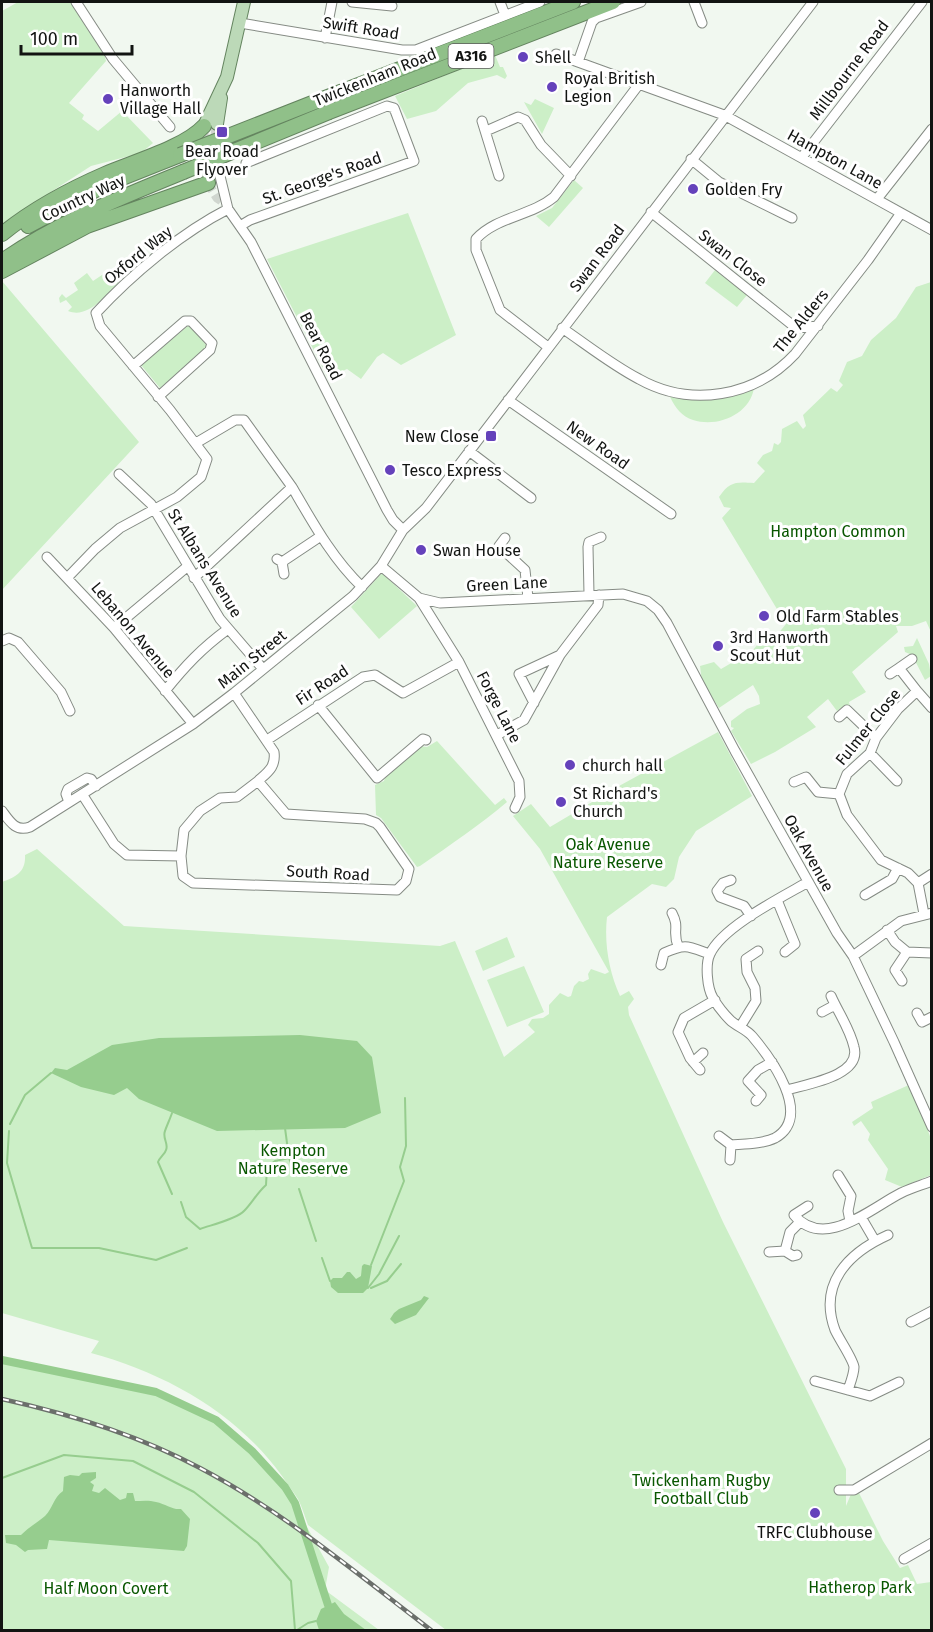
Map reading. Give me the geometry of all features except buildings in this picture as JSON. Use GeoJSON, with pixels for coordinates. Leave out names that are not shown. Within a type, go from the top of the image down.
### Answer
{"type":"FeatureCollection","features":[{"type":"Feature","properties":{"kind":"highway","name":"Twickenham Road"},"geometry":{"type":"LineString","coordinates":[[180,155],[573,2]]}},
{"type":"Feature","properties":{"kind":"highway","name":"Twickenham Road"},"geometry":{"type":"LineString","coordinates":[[183,172],[329,112],[613,2]]}},
{"type":"Feature","properties":{"kind":"highway"},"geometry":{"type":"LineString","coordinates":[[2,234],[71,189],[186,140],[209,127]]}},
{"type":"Feature","properties":{"kind":"highway","name":"Country Way"},"geometry":{"type":"LineString","coordinates":[[2,243],[36,220],[107,184],[180,155]]}},
{"type":"Feature","properties":{"kind":"highway","name":"Country Way"},"geometry":{"type":"LineString","coordinates":[[2,261],[47,232],[87,211],[183,172]]}},
{"type":"Feature","properties":{"kind":"highway"},"geometry":{"type":"LineString","coordinates":[[2,271],[87,226],[211,177]]}},
{"type":"Feature","properties":{"kind":"main road"},"geometry":{"type":"LineString","coordinates":[[209,127],[232,58],[244,2]]}},
{"type":"Feature","properties":{"kind":"street"},"geometry":{"type":"LineString","coordinates":[[76,2],[113,59],[170,127]]}},
{"type":"Feature","properties":{"kind":"street"},"geometry":{"type":"LineString","coordinates":[[325,38],[332,2]]}},
{"type":"Feature","properties":{"kind":"street"},"geometry":{"type":"LineString","coordinates":[[352,2],[392,6]]}},
{"type":"Feature","properties":{"kind":"street"},"geometry":{"type":"LineString","coordinates":[[500,2],[505,15]]}},
{"type":"Feature","properties":{"kind":"street","name":"Swift Road"},"geometry":{"type":"LineString","coordinates":[[240,23],[402,50],[416,50],[540,2]]}},
{"type":"Feature","properties":{"kind":"street"},"geometry":{"type":"LineString","coordinates":[[578,62],[592,22],[596,18],[641,2]]}},
{"type":"Feature","properties":{"kind":"street"},"geometry":{"type":"LineString","coordinates":[[694,2],[702,23]]}},
{"type":"Feature","properties":{"kind":"street","name":"Swan Road"},"geometry":{"type":"LineString","coordinates":[[404,530],[418,518],[470,451],[724,115],[813,2]]}},
{"type":"Feature","properties":{"kind":"street","name":"Millbourne Road"},"geometry":{"type":"LineString","coordinates":[[802,157],[921,2]]}},
{"type":"Feature","properties":{"kind":"street","name":"Hampton Lane"},"geometry":{"type":"LineString","coordinates":[[556,54],[724,115],[932,230]]}},
{"type":"Feature","properties":{"kind":"street"},"geometry":{"type":"LineString","coordinates":[[548,347],[500,310],[476,250],[476,239],[485,230],[543,206],[554,197],[640,83]]}},
{"type":"Feature","properties":{"kind":"street"},"geometry":{"type":"LineString","coordinates":[[246,163],[387,106],[394,108],[414,160]]}},
{"type":"Feature","properties":{"kind":"street"},"geometry":{"type":"LineString","coordinates":[[499,176],[484,126],[518,117],[525,120],[541,146],[571,176]]}},
{"type":"Feature","properties":{"kind":"street"},"geometry":{"type":"LineString","coordinates":[[877,199],[932,129]]}},
{"type":"Feature","properties":{"kind":"street","name":"St. George's Road"},"geometry":{"type":"LineString","coordinates":[[240,226],[250,220],[425,157]]}},
{"type":"Feature","properties":{"kind":"street"},"geometry":{"type":"LineString","coordinates":[[691,159],[719,182],[792,218]]}},
{"type":"Feature","properties":{"kind":"street","name":"Bear Road"},"geometry":{"type":"LineString","coordinates":[[211,177],[251,242],[387,510],[393,520],[404,530]]}},
{"type":"Feature","properties":{"kind":"street","name":"Oxford Way"},"geometry":{"type":"LineString","coordinates":[[155,510],[201,477],[207,459],[100,326],[96,313],[126,281],[227,206]]}},
{"type":"Feature","properties":{"kind":"street","name":"Swan Close"},"geometry":{"type":"LineString","coordinates":[[651,212],[796,328]]}},
{"type":"Feature","properties":{"kind":"street","name":"The Alders"},"geometry":{"type":"LineString","coordinates":[[562,328],[640,380],[666,390],[714,395],[759,383],[785,365],[818,326],[902,213]]}},
{"type":"Feature","properties":{"kind":"street"},"geometry":{"type":"LineString","coordinates":[[133,366],[185,321],[191,321],[212,344],[210,350],[159,397]]}},
{"type":"Feature","properties":{"kind":"street"},"geometry":{"type":"LineString","coordinates":[[800,347],[796,328],[818,326]]}},
{"type":"Feature","properties":{"kind":"street","name":"New Road"},"geometry":{"type":"LineString","coordinates":[[508,400],[671,514]]}},
{"type":"Feature","properties":{"kind":"street"},"geometry":{"type":"LineString","coordinates":[[196,443],[235,420],[244,420],[292,487],[343,569],[362,588]]}},
{"type":"Feature","properties":{"kind":"street"},"geometry":{"type":"LineString","coordinates":[[470,451],[531,498]]}},
{"type":"Feature","properties":{"kind":"street","name":"St Albans Avenue"},"geometry":{"type":"LineString","coordinates":[[119,474],[155,510],[194,578],[228,629],[262,669]]}},
{"type":"Feature","properties":{"kind":"street"},"geometry":{"type":"LineString","coordinates":[[194,578],[292,487]]}},
{"type":"Feature","properties":{"kind":"street"},"geometry":{"type":"LineString","coordinates":[[68,577],[95,549],[120,528],[155,510]]}},
{"type":"Feature","properties":{"kind":"street","name":"Main Street"},"geometry":{"type":"LineString","coordinates":[[2,811],[13,826],[22,829],[30,827],[194,724],[362,588],[381,566],[404,530]]}},
{"type":"Feature","properties":{"kind":"street"},"geometry":{"type":"LineString","coordinates":[[284,574],[280,561],[321,536]]}},
{"type":"Feature","properties":{"kind":"street"},"geometry":{"type":"LineString","coordinates":[[589,594],[588,547],[590,542],[601,537]]}},
{"type":"Feature","properties":{"kind":"street"},"geometry":{"type":"LineString","coordinates":[[491,555],[502,542],[525,570],[528,598]]}},
{"type":"Feature","properties":{"kind":"street","name":"Lebanon Avenue"},"geometry":{"type":"LineString","coordinates":[[47,557],[114,628],[194,724]]}},
{"type":"Feature","properties":{"kind":"street"},"geometry":{"type":"LineString","coordinates":[[114,628],[188,566]]}},
{"type":"Feature","properties":{"kind":"street","name":"Green Lane"},"geometry":{"type":"LineString","coordinates":[[381,566],[419,598],[440,603],[589,594],[623,594],[647,601]]}},
{"type":"Feature","properties":{"kind":"street"},"geometry":{"type":"LineString","coordinates":[[497,735],[524,720],[560,655],[598,605],[599,594]]}},
{"type":"Feature","properties":{"kind":"street","name":"Forge Lane"},"geometry":{"type":"LineString","coordinates":[[419,598],[459,662],[519,781],[520,797],[515,808]]}},
{"type":"Feature","properties":{"kind":"street","name":"Oak Avenue"},"geometry":{"type":"LineString","coordinates":[[647,601],[658,610],[667,623],[808,882],[853,956],[929,1113],[932,1127]]}},
{"type":"Feature","properties":{"kind":"street"},"geometry":{"type":"LineString","coordinates":[[436,623],[440,603]]}},
{"type":"Feature","properties":{"kind":"street"},"geometry":{"type":"LineString","coordinates":[[165,691],[205,646],[228,629]]}},
{"type":"Feature","properties":{"kind":"street"},"geometry":{"type":"LineString","coordinates":[[2,641],[9,638],[18,642],[61,692],[70,711]]}},
{"type":"Feature","properties":{"kind":"street"},"geometry":{"type":"LineString","coordinates":[[534,703],[519,674],[560,655]]}},
{"type":"Feature","properties":{"kind":"street"},"geometry":{"type":"LineString","coordinates":[[890,674],[912,659]]}},
{"type":"Feature","properties":{"kind":"street","name":"Fir Road"},"geometry":{"type":"LineString","coordinates":[[267,740],[363,677],[375,675],[403,693],[459,662]]}},
{"type":"Feature","properties":{"kind":"street"},"geometry":{"type":"LineString","coordinates":[[899,668],[917,691]]}},
{"type":"Feature","properties":{"kind":"street","name":"Fulmer Close"},"geometry":{"type":"LineString","coordinates":[[839,794],[847,774],[870,753],[876,738],[898,709],[917,691],[932,708]]}},
{"type":"Feature","properties":{"kind":"street"},"geometry":{"type":"LineString","coordinates":[[82,794],[114,844],[127,855],[181,856],[184,830],[200,812],[220,798],[237,797],[272,768],[275,760],[274,752],[267,740],[234,693]]}},
{"type":"Feature","properties":{"kind":"street"},"geometry":{"type":"LineString","coordinates":[[318,705],[377,778],[423,739],[426,740]]}},
{"type":"Feature","properties":{"kind":"street"},"geometry":{"type":"LineString","coordinates":[[840,717],[847,710],[876,738]]}},
{"type":"Feature","properties":{"kind":"street"},"geometry":{"type":"LineString","coordinates":[[870,753],[897,781]]}},
{"type":"Feature","properties":{"kind":"street"},"geometry":{"type":"LineString","coordinates":[[794,782],[806,777],[818,792],[839,794],[843,809],[860,835],[881,860],[908,873],[918,883],[928,913],[901,921],[853,956]]}},
{"type":"Feature","properties":{"kind":"street","name":"Main Street"},"geometry":{"type":"LineString","coordinates":[[69,802],[66,794],[68,789],[87,778],[91,779],[96,786]]}},
{"type":"Feature","properties":{"kind":"street","name":"South Road"},"geometry":{"type":"LineString","coordinates":[[181,856],[183,876],[194,883],[396,890],[406,881],[409,869],[376,823],[365,819],[286,814],[258,781]]}},
{"type":"Feature","properties":{"kind":"street"},"geometry":{"type":"LineString","coordinates":[[865,895],[892,879],[898,868]]}},
{"type":"Feature","properties":{"kind":"street"},"geometry":{"type":"LineString","coordinates":[[918,883],[932,874]]}},
{"type":"Feature","properties":{"kind":"street"},"geometry":{"type":"LineString","coordinates":[[731,880],[723,883],[717,891],[720,897],[744,906],[751,916]]}},
{"type":"Feature","properties":{"kind":"street"},"geometry":{"type":"LineString","coordinates":[[719,1136],[731,1145],[775,1138],[786,1128],[791,1111],[787,1090],[772,1062],[749,1033],[730,1020],[715,1000],[707,980],[709,954],[726,934],[751,916],[808,882]]}},
{"type":"Feature","properties":{"kind":"street"},"geometry":{"type":"LineString","coordinates":[[777,900],[795,944],[785,952]]}},
{"type":"Feature","properties":{"kind":"street"},"geometry":{"type":"LineString","coordinates":[[672,913],[677,922],[675,938],[678,946]]}},
{"type":"Feature","properties":{"kind":"street"},"geometry":{"type":"LineString","coordinates":[[888,930],[895,942],[907,952],[932,953]]}},
{"type":"Feature","properties":{"kind":"street"},"geometry":{"type":"LineString","coordinates":[[661,965],[660,952],[678,946],[688,946],[709,954]]}},
{"type":"Feature","properties":{"kind":"street"},"geometry":{"type":"LineString","coordinates":[[740,1027],[756,1001],[755,988],[747,972],[746,959],[758,951]]}},
{"type":"Feature","properties":{"kind":"street"},"geometry":{"type":"LineString","coordinates":[[902,981],[895,970],[907,952]]}},
{"type":"Feature","properties":{"kind":"street"},"geometry":{"type":"LineString","coordinates":[[700,1070],[693,1062],[678,1032],[684,1018],[715,1000]]}},
{"type":"Feature","properties":{"kind":"street"},"geometry":{"type":"LineString","coordinates":[[787,1090],[841,1073],[852,1064],[855,1054],[854,1045],[833,1001],[822,1012]]}},
{"type":"Feature","properties":{"kind":"street"},"geometry":{"type":"LineString","coordinates":[[917,1013],[924,1027],[932,1017]]}},
{"type":"Feature","properties":{"kind":"street"},"geometry":{"type":"LineString","coordinates":[[693,1062],[703,1053]]}},
{"type":"Feature","properties":{"kind":"street"},"geometry":{"type":"LineString","coordinates":[[756,1101],[761,1095],[745,1084],[758,1070],[772,1062]]}},
{"type":"Feature","properties":{"kind":"street"},"geometry":{"type":"LineString","coordinates":[[730,1160],[731,1145]]}},
{"type":"Feature","properties":{"kind":"street"},"geometry":{"type":"LineString","coordinates":[[838,1175],[848,1181],[851,1196],[848,1211],[850,1221]]}},
{"type":"Feature","properties":{"kind":"street"},"geometry":{"type":"LineString","coordinates":[[808,1206],[794,1215],[800,1221],[816,1229],[836,1227],[861,1217],[902,1193],[932,1181]]}},
{"type":"Feature","properties":{"kind":"street"},"geometry":{"type":"LineString","coordinates":[[861,1217],[875,1241]]}},
{"type":"Feature","properties":{"kind":"street"},"geometry":{"type":"LineString","coordinates":[[785,1251],[790,1232],[800,1221]]}},
{"type":"Feature","properties":{"kind":"street"},"geometry":{"type":"LineString","coordinates":[[848,1390],[854,1367],[836,1331],[831,1315],[832,1283],[846,1263],[875,1241],[888,1235]]}},
{"type":"Feature","properties":{"kind":"street"},"geometry":{"type":"LineString","coordinates":[[769,1252],[785,1251],[793,1256],[797,1255]]}},
{"type":"Feature","properties":{"kind":"street"},"geometry":{"type":"LineString","coordinates":[[911,1322],[932,1311]]}},
{"type":"Feature","properties":{"kind":"street"},"geometry":{"type":"LineString","coordinates":[[815,1381],[870,1396],[899,1382]]}},
{"type":"Feature","properties":{"kind":"street"},"geometry":{"type":"LineString","coordinates":[[838,1490],[854,1490],[932,1443]]}},
{"type":"Feature","properties":{"kind":"street"},"geometry":{"type":"LineString","coordinates":[[904,1559],[932,1543]]}},
{"type":"Feature","properties":{"kind":"green space"},"geometry":{"type":"Polygon","coordinates":[[[18,2],[71,2],[104,53],[106,61],[69,103],[84,115],[82,119],[98,131],[122,111],[153,143],[141,153],[91,166],[3,223],[2,11],[18,2]]]}},
{"type":"Feature","properties":{"kind":"green space"},"geometry":{"type":"Polygon","coordinates":[[[495,55],[507,76],[505,79],[497,75],[468,83],[436,111],[407,119],[395,96],[495,55]]]}},
{"type":"Feature","properties":{"kind":"green space"},"geometry":{"type":"Polygon","coordinates":[[[535,99],[554,108],[542,134],[524,102],[531,105],[535,99]]]}},
{"type":"Feature","properties":{"kind":"green space"},"geometry":{"type":"Polygon","coordinates":[[[574,180],[583,188],[549,227],[536,216],[552,208],[574,180]]]}},
{"type":"Feature","properties":{"kind":"green space"},"geometry":{"type":"Polygon","coordinates":[[[408,213],[456,335],[401,365],[383,353],[377,357],[361,379],[347,369],[328,378],[267,259],[408,213]]]}},
{"type":"Feature","properties":{"kind":"green space"},"geometry":{"type":"Polygon","coordinates":[[[111,269],[118,283],[96,305],[75,313],[68,311],[72,307],[66,300],[60,303],[59,298],[62,294],[66,298],[78,290],[74,283],[87,273],[93,281],[111,269]]]}},
{"type":"Feature","properties":{"kind":"green space"},"geometry":{"type":"Polygon","coordinates":[[[715,270],[747,295],[737,307],[705,283],[715,270]]]}},
{"type":"Feature","properties":{"kind":"green space"},"geometry":{"type":"Polygon","coordinates":[[[2,281],[139,442],[2,590],[2,281]]]}},
{"type":"Feature","properties":{"kind":"green space","name":"Hampton Common"},"geometry":{"type":"Polygon","coordinates":[[[931,282],[931,632],[926,621],[912,626],[896,626],[898,632],[852,672],[866,692],[849,702],[850,706],[843,710],[841,708],[837,711],[828,699],[807,717],[816,727],[751,764],[731,731],[734,728],[731,727],[731,721],[747,709],[760,704],[759,696],[753,685],[719,708],[702,682],[700,666],[714,662],[721,669],[752,651],[758,644],[777,635],[786,624],[722,518],[731,508],[724,507],[719,497],[730,485],[754,483],[765,471],[757,463],[763,455],[772,451],[774,443],[778,445],[781,442],[782,429],[797,421],[803,429],[806,426],[803,415],[831,388],[837,392],[843,385],[839,381],[847,362],[862,356],[871,340],[896,318],[916,287],[931,282]]]}},
{"type":"Feature","properties":{"kind":"green space"},"geometry":{"type":"Polygon","coordinates":[[[189,325],[208,347],[160,388],[141,365],[189,325]]]}},
{"type":"Feature","properties":{"kind":"green space"},"geometry":{"type":"Polygon","coordinates":[[[754,388],[751,397],[740,412],[713,422],[685,417],[670,397],[717,399],[754,388]]]}},
{"type":"Feature","properties":{"kind":"green space"},"geometry":{"type":"Polygon","coordinates":[[[382,573],[417,606],[379,639],[351,607],[382,573]]]}},
{"type":"Feature","properties":{"kind":"green space"},"geometry":{"type":"Polygon","coordinates":[[[917,638],[929,664],[931,676],[925,680],[912,655],[905,652],[904,647],[913,646],[917,638]]]}},
{"type":"Feature","properties":{"kind":"green space"},"geometry":{"type":"Polygon","coordinates":[[[718,732],[752,796],[696,831],[679,857],[674,879],[666,887],[652,884],[607,917],[606,937],[610,967],[620,996],[629,991],[634,999],[628,1007],[629,1015],[723,1222],[846,1469],[846,1506],[851,1494],[856,1491],[859,1493],[883,1541],[900,1568],[908,1565],[917,1584],[931,1582],[931,1630],[446,1630],[308,1525],[298,1499],[264,1453],[221,1415],[172,1384],[119,1361],[91,1353],[99,1341],[2,1313],[2,882],[19,873],[24,866],[25,855],[37,849],[124,926],[440,946],[455,941],[504,1057],[535,1032],[528,1025],[532,1019],[543,1018],[549,1014],[549,1005],[560,993],[571,996],[574,986],[579,981],[589,979],[588,974],[591,969],[605,974],[609,972],[540,849],[513,816],[531,804],[550,827],[718,732]]]}},
{"type":"Feature","properties":{"kind":"green space"},"geometry":{"type":"Polygon","coordinates":[[[437,741],[495,805],[504,798],[507,802],[465,835],[417,867],[381,818],[376,815],[375,785],[384,781],[386,774],[420,746],[427,747],[437,741]]]}},
{"type":"Feature","properties":{"kind":"green space"},"geometry":{"type":"Polygon","coordinates":[[[507,937],[515,957],[483,971],[475,951],[507,937]]]}},
{"type":"Feature","properties":{"kind":"green space"},"geometry":{"type":"Polygon","coordinates":[[[524,966],[544,1012],[507,1027],[487,980],[524,966]]]}},
{"type":"Feature","properties":{"kind":"green space"},"geometry":{"type":"Polygon","coordinates":[[[911,1084],[931,1139],[931,1175],[902,1187],[885,1180],[888,1169],[868,1140],[870,1134],[861,1121],[854,1126],[852,1122],[873,1108],[871,1102],[911,1084]]]}},
{"type":"Feature","properties":{"kind":"green space","name":"Half Moon Covert"},"geometry":{"type":"Polygon","coordinates":[[[2,1360],[156,1392],[216,1420],[252,1451],[285,1487],[329,1567],[325,1590],[379,1630],[2,1630],[2,1360]]]}},
{"type":"Feature","properties":{"kind":"shaded area"},"geometry":{"type":"Polygon","coordinates":[[[300,1035],[357,1041],[372,1057],[381,1113],[345,1128],[217,1131],[139,1099],[127,1088],[114,1095],[81,1087],[51,1073],[55,1068],[67,1070],[112,1045],[159,1038],[300,1035]]]}},
{"type":"Feature","properties":{"kind":"shaded area"},"geometry":{"type":"Polygon","coordinates":[[[364,1264],[372,1266],[368,1288],[363,1293],[338,1293],[331,1287],[330,1281],[333,1278],[342,1278],[347,1272],[350,1272],[356,1279],[361,1276],[364,1264]]]}},
{"type":"Feature","properties":{"kind":"shaded area"},"geometry":{"type":"Polygon","coordinates":[[[424,1296],[429,1298],[416,1315],[395,1324],[390,1319],[399,1309],[421,1300],[424,1296]]]}},
{"type":"Feature","properties":{"kind":"shaded area"},"geometry":{"type":"Polygon","coordinates":[[[96,1472],[96,1478],[90,1482],[94,1485],[92,1491],[99,1493],[105,1488],[120,1500],[126,1498],[127,1493],[133,1493],[135,1501],[153,1501],[181,1509],[190,1519],[187,1546],[184,1551],[49,1540],[47,1549],[25,1552],[16,1545],[6,1543],[5,1535],[21,1535],[45,1516],[63,1491],[64,1477],[96,1472]]]}},
{"type":"Feature","properties":{"kind":"shaded area"},"geometry":{"type":"Polygon","coordinates":[[[335,1602],[344,1614],[366,1630],[319,1630],[316,1621],[321,1609],[335,1602]]]}},
{"type":"Feature","properties":{"kind":"waterway"},"geometry":{"type":"LineString","coordinates":[[10,1124],[25,1095],[51,1073]]}},
{"type":"Feature","properties":{"kind":"waterway"},"geometry":{"type":"LineString","coordinates":[[371,1265],[404,1181],[400,1167],[406,1146],[405,1098]]}},
{"type":"Feature","properties":{"kind":"waterway"},"geometry":{"type":"LineString","coordinates":[[172,1113],[164,1134],[167,1148],[158,1162],[172,1194]]}},
{"type":"Feature","properties":{"kind":"waterway"},"geometry":{"type":"LineString","coordinates":[[285,1128],[293,1170]]}},
{"type":"Feature","properties":{"kind":"waterway"},"geometry":{"type":"LineString","coordinates":[[9,1131],[7,1163],[32,1248],[99,1248],[156,1260],[187,1248]]}},
{"type":"Feature","properties":{"kind":"waterway"},"geometry":{"type":"LineString","coordinates":[[181,1202],[186,1217],[200,1229],[230,1219],[241,1214],[266,1185],[267,1167],[275,1161],[289,1158]]}},
{"type":"Feature","properties":{"kind":"waterway"},"geometry":{"type":"LineString","coordinates":[[299,1189],[316,1241]]}},
{"type":"Feature","properties":{"kind":"waterway"},"geometry":{"type":"LineString","coordinates":[[368,1288],[379,1274],[399,1236]]}},
{"type":"Feature","properties":{"kind":"waterway"},"geometry":{"type":"LineString","coordinates":[[322,1258],[330,1281]]}},
{"type":"Feature","properties":{"kind":"waterway"},"geometry":{"type":"LineString","coordinates":[[371,1288],[387,1281],[401,1264]]}},
{"type":"Feature","properties":{"kind":"waterway"},"geometry":{"type":"LineString","coordinates":[[2,1360],[156,1392],[216,1420],[252,1451],[285,1487],[295,1503],[328,1605]]}},
{"type":"Feature","properties":{"kind":"waterway"},"geometry":{"type":"LineString","coordinates":[[2,1478],[64,1455],[133,1461],[194,1492],[258,1543],[291,1581],[295,1630]]}},
{"type":"Feature","properties":{"kind":"waterway"},"geometry":{"type":"LineString","coordinates":[[297,1630],[316,1621]]}},
{"type":"Feature","properties":{"kind":"tunnel"},"geometry":{"type":"LineString","coordinates":[[214,175],[217,157],[217,124]]}},
{"type":"Feature","properties":{"kind":"tunnel"},"geometry":{"type":"LineString","coordinates":[[204,132],[206,177]]}},
{"type":"Feature","properties":{"kind":"tunnel"},"geometry":{"type":"LineString","coordinates":[[208,183],[217,198],[226,204]]}},
{"type":"Feature","properties":{"kind":"railway"},"geometry":{"type":"LineString","coordinates":[[2,1399],[53,1411],[103,1427],[152,1445],[200,1468],[231,1485],[290,1524],[431,1630]]}},
{"type":"Feature","properties":{"kind":"place","name":"Shell"},"geometry":{"type":"Point","coordinates":[523,57]}},
{"type":"Feature","properties":{"kind":"place","name":"Royal British Legion"},"geometry":{"type":"Point","coordinates":[552,87]}},
{"type":"Feature","properties":{"kind":"place","name":"Hanworth Village Hall"},"geometry":{"type":"Point","coordinates":[108,99]}},
{"type":"Feature","properties":{"kind":"place","name":"Bear Road Flyover"},"geometry":{"type":"Point","coordinates":[222,132]}},
{"type":"Feature","properties":{"kind":"place","name":"Golden Fry"},"geometry":{"type":"Point","coordinates":[693,189]}},
{"type":"Feature","properties":{"kind":"place","name":"New Close"},"geometry":{"type":"Point","coordinates":[491,436]}},
{"type":"Feature","properties":{"kind":"place","name":"Tesco Express"},"geometry":{"type":"Point","coordinates":[390,470]}},
{"type":"Feature","properties":{"kind":"place","name":"Swan House"},"geometry":{"type":"Point","coordinates":[421,550]}},
{"type":"Feature","properties":{"kind":"place","name":"Old Farm Stables"},"geometry":{"type":"Point","coordinates":[764,616]}},
{"type":"Feature","properties":{"kind":"place","name":"3rd Hanworth Scout Hut"},"geometry":{"type":"Point","coordinates":[718,646]}},
{"type":"Feature","properties":{"kind":"place","name":"church hall"},"geometry":{"type":"Point","coordinates":[570,765]}},
{"type":"Feature","properties":{"kind":"place","name":"St Richard's Church"},"geometry":{"type":"Point","coordinates":[561,802]}},
{"type":"Feature","properties":{"kind":"place","name":"TRFC Clubhouse"},"geometry":{"type":"Point","coordinates":[815,1513]}},
{"type":"Feature","properties":{"kind":"park label","name":"Oak Avenue Nature Reserve"},"geometry":{"type":"Point","coordinates":[608,853]}},
{"type":"Feature","properties":{"kind":"park label","name":"Kempton Nature Reserve"},"geometry":{"type":"Point","coordinates":[293,1159]}},
{"type":"Feature","properties":{"kind":"park label","name":"Twickenham Rugby Football Club"},"geometry":{"type":"Point","coordinates":[701,1489]}},
{"type":"Feature","properties":{"kind":"park label","name":"Hatherop Park"},"geometry":{"type":"Point","coordinates":[860,1587]}}]}
